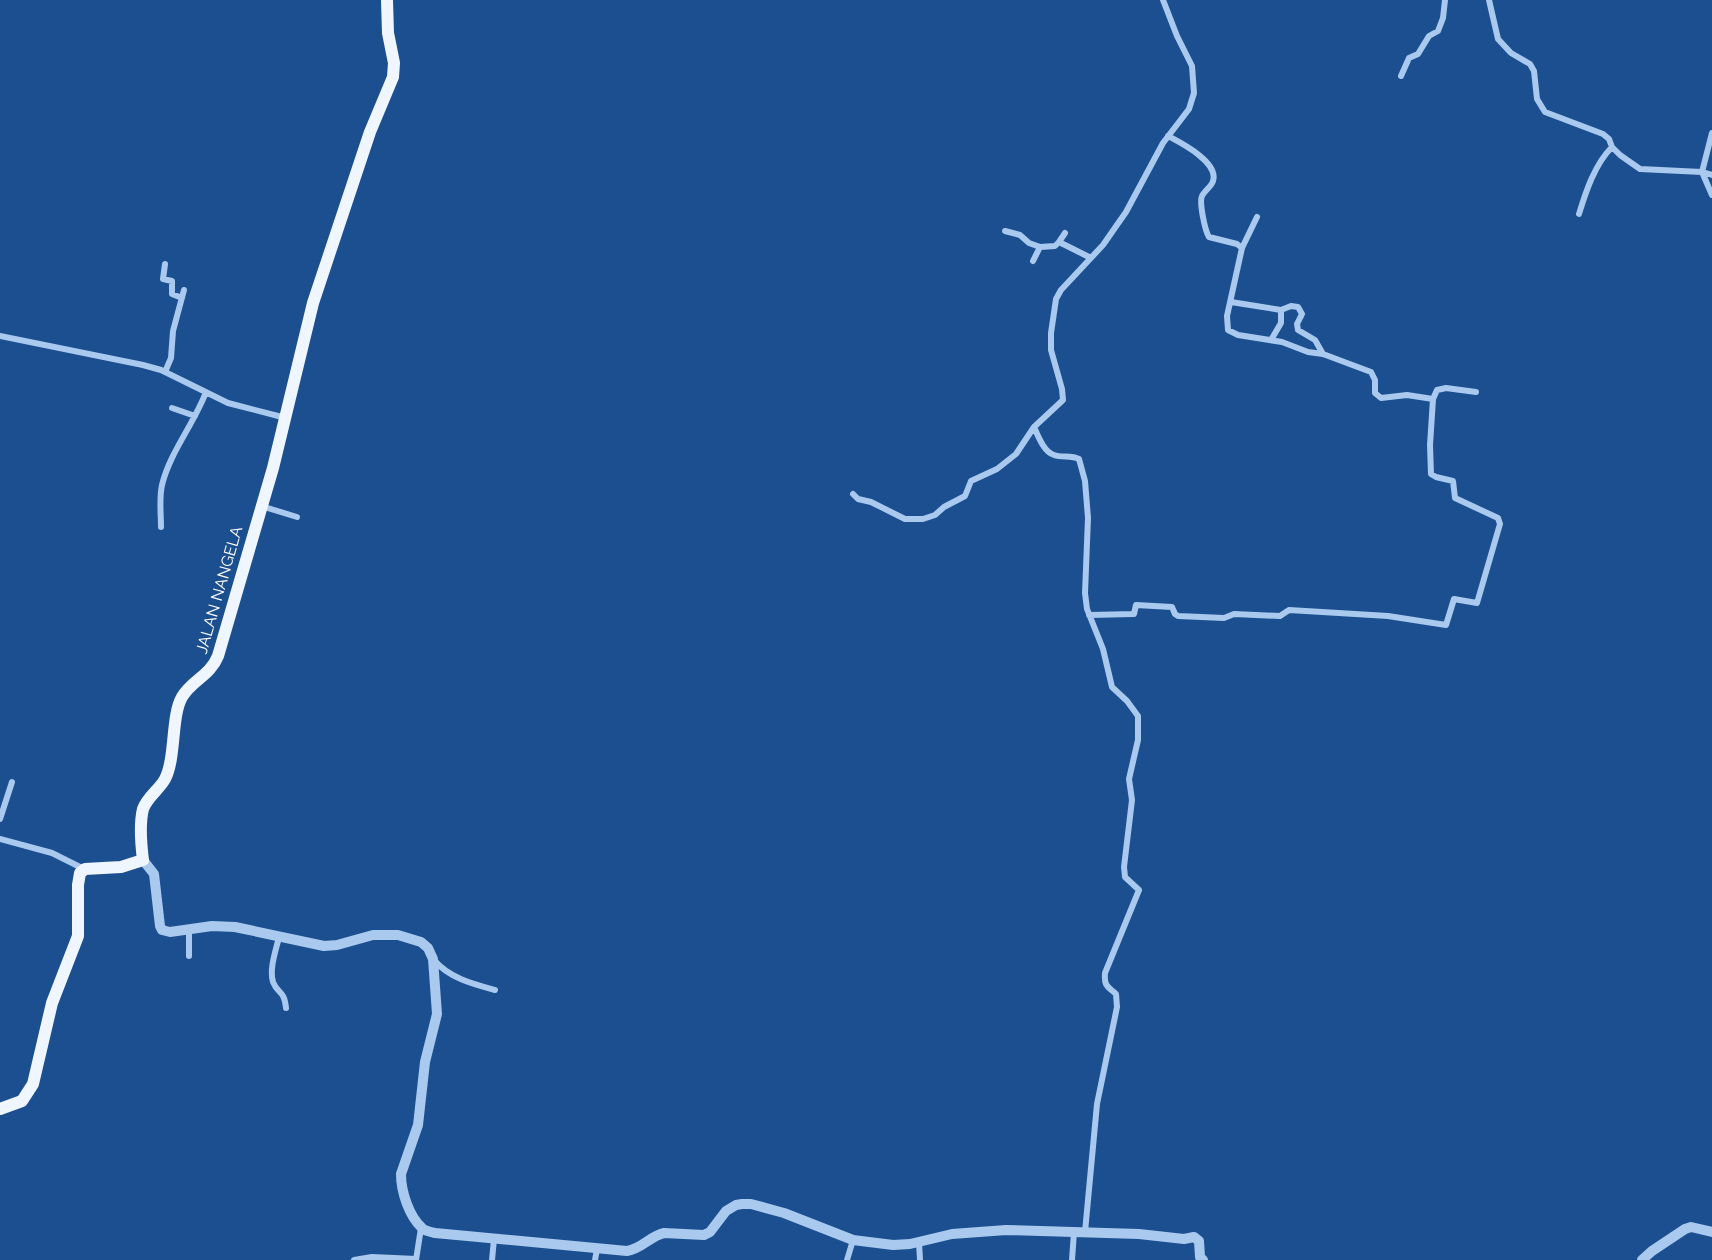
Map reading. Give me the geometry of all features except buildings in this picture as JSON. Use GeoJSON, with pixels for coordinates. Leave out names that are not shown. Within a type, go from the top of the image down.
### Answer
{"type":"FeatureCollection","features":[{"type":"Feature","properties":{"kind":"main road","name":"JALAN NANGELA"},"geometry":{"type":"LineString","coordinates":[[143,860],[141,846],[143,810],[166,776],[182,696],[213,667],[218,656],[286,418],[320,282],[370,132],[393,77],[394,63],[388,33],[387,0]]}},
{"type":"Feature","properties":{"kind":"main road"},"geometry":{"type":"LineString","coordinates":[[0,1109],[22,1101],[33,1084],[52,1003],[76,943],[78,878],[85,869],[121,867],[143,860]]}},
{"type":"Feature","properties":{"kind":"street"},"geometry":{"type":"LineString","coordinates":[[853,494],[858,499],[871,502],[905,519],[923,519],[935,515],[944,507],[965,496],[971,481],[997,469],[1016,454],[1034,427],[1063,400],[1051,350],[1056,299],[1061,290],[1103,245],[1125,212],[1168,136],[1189,109],[1194,93],[1192,66],[1163,0]]}},
{"type":"Feature","properties":{"kind":"street"},"geometry":{"type":"LineString","coordinates":[[1401,76],[1409,58],[1418,54],[1429,36],[1438,31],[1445,0]]}},
{"type":"Feature","properties":{"kind":"street"},"geometry":{"type":"LineString","coordinates":[[1489,0],[1498,39],[1511,53],[1530,64],[1534,71],[1537,99],[1545,112],[1603,134],[1609,139],[1612,147],[1640,169],[1702,172],[1712,175]]}},
{"type":"Feature","properties":{"kind":"street"},"geometry":{"type":"LineString","coordinates":[[1712,133],[1702,172],[1712,195]]}},
{"type":"Feature","properties":{"kind":"street"},"geometry":{"type":"LineString","coordinates":[[1168,136],[1194,150],[1211,169],[1213,182],[1201,197],[1209,237],[1237,244],[1242,248]]}},
{"type":"Feature","properties":{"kind":"street"},"geometry":{"type":"LineString","coordinates":[[1579,214],[1588,186],[1612,147]]}},
{"type":"Feature","properties":{"kind":"street"},"geometry":{"type":"LineString","coordinates":[[1257,217],[1242,248],[1227,316],[1228,330],[1238,335],[1270,340],[1308,352],[1323,354],[1371,372],[1375,380],[1375,393],[1381,398],[1407,394],[1433,399]]}},
{"type":"Feature","properties":{"kind":"street"},"geometry":{"type":"LineString","coordinates":[[1005,231],[1020,235],[1029,243],[1040,247],[1055,246],[1065,233]]}},
{"type":"Feature","properties":{"kind":"street"},"geometry":{"type":"LineString","coordinates":[[1059,242],[1091,258]]}},
{"type":"Feature","properties":{"kind":"street"},"geometry":{"type":"LineString","coordinates":[[1034,261],[1040,247]]}},
{"type":"Feature","properties":{"kind":"street"},"geometry":{"type":"LineString","coordinates":[[165,264],[163,279],[172,281],[171,292],[182,298]]}},
{"type":"Feature","properties":{"kind":"street"},"geometry":{"type":"LineString","coordinates":[[165,372],[171,358],[173,331],[184,290]]}},
{"type":"Feature","properties":{"kind":"street"},"geometry":{"type":"LineString","coordinates":[[1230,302],[1281,310],[1291,306],[1300,309],[1302,314],[1297,328],[1299,332],[1315,340],[1323,354]]}},
{"type":"Feature","properties":{"kind":"street"},"geometry":{"type":"LineString","coordinates":[[1270,340],[1281,323],[1281,310]]}},
{"type":"Feature","properties":{"kind":"street"},"geometry":{"type":"LineString","coordinates":[[0,336],[114,358],[165,372],[228,403],[286,418]]}},
{"type":"Feature","properties":{"kind":"street"},"geometry":{"type":"LineString","coordinates":[[1089,615],[1134,614],[1136,605],[1172,607],[1174,614],[1178,616],[1224,618],[1236,614],[1280,616],[1289,610],[1388,616],[1447,625],[1454,599],[1477,603],[1500,522],[1498,518],[1457,499],[1454,496],[1453,482],[1431,474],[1433,399],[1437,390],[1443,388],[1476,392]]}},
{"type":"Feature","properties":{"kind":"street"},"geometry":{"type":"LineString","coordinates":[[161,527],[161,488],[166,471],[206,392]]}},
{"type":"Feature","properties":{"kind":"street"},"geometry":{"type":"LineString","coordinates":[[172,408],[195,416]]}},
{"type":"Feature","properties":{"kind":"street"},"geometry":{"type":"LineString","coordinates":[[1034,427],[1047,452],[1079,459],[1085,481],[1088,518],[1085,593],[1089,615],[1103,649],[1112,687],[1127,701],[1138,716],[1136,748],[1129,779],[1132,800],[1124,867],[1125,877],[1139,890],[1105,973],[1104,983],[1116,994],[1118,1007],[1097,1104],[1080,1232],[1072,1260]]}},
{"type":"Feature","properties":{"kind":"street"},"geometry":{"type":"LineString","coordinates":[[261,506],[297,517]]}},
{"type":"Feature","properties":{"kind":"street"},"geometry":{"type":"LineString","coordinates":[[0,819],[12,782]]}},
{"type":"Feature","properties":{"kind":"street"},"geometry":{"type":"LineString","coordinates":[[0,839],[52,853],[85,869]]}},
{"type":"Feature","properties":{"kind":"street"},"geometry":{"type":"LineString","coordinates":[[143,860],[154,874],[161,928],[170,932],[213,926],[235,927],[324,946],[378,935],[408,937],[421,942],[428,948],[433,959],[445,972],[474,985],[495,990]]}},
{"type":"Feature","properties":{"kind":"street"},"geometry":{"type":"LineString","coordinates":[[189,930],[189,956]]}},
{"type":"Feature","properties":{"kind":"street"},"geometry":{"type":"LineString","coordinates":[[279,937],[272,979],[274,985],[283,993],[286,1008]]}},
{"type":"Feature","properties":{"kind":"street"},"geometry":{"type":"LineString","coordinates":[[354,1260],[372,1257],[416,1259],[421,1228],[405,1198],[401,1174],[418,1125],[425,1062],[437,1014],[433,959]]}},
{"type":"Feature","properties":{"kind":"street"},"geometry":{"type":"LineString","coordinates":[[421,1228],[435,1233],[596,1254],[632,1251],[658,1234],[704,1235],[710,1232],[730,1208],[751,1204],[784,1213],[854,1240],[892,1245],[919,1242],[963,1232],[1006,1230],[1139,1234],[1189,1238],[1198,1241],[1200,1257],[1203,1260]]}},
{"type":"Feature","properties":{"kind":"street"},"geometry":{"type":"LineString","coordinates":[[1642,1260],[1659,1245],[1685,1229],[1691,1227],[1712,1232]]}},
{"type":"Feature","properties":{"kind":"street"},"geometry":{"type":"LineString","coordinates":[[492,1260],[494,1239]]}},
{"type":"Feature","properties":{"kind":"street"},"geometry":{"type":"LineString","coordinates":[[847,1260],[854,1240]]}},
{"type":"Feature","properties":{"kind":"street"},"geometry":{"type":"LineString","coordinates":[[919,1242],[920,1260]]}}]}
